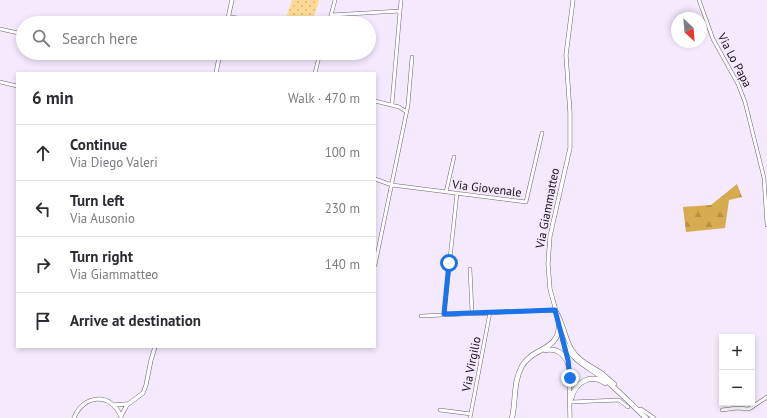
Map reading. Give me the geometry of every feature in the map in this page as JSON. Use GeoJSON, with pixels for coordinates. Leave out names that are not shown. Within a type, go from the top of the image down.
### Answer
{"type":"FeatureCollection","features":[{"type":"Feature","properties":{"kind":"highway"},"geometry":{"type":"LineString","coordinates":[[512,418],[516,381],[520,371],[527,360],[554,342],[559,333],[559,325]]}},
{"type":"Feature","properties":{"kind":"highway"},"geometry":{"type":"LineString","coordinates":[[563,340],[570,353],[578,362],[604,379],[646,418]]}},
{"type":"Feature","properties":{"kind":"highway"},"geometry":{"type":"LineString","coordinates":[[538,352],[548,349],[557,350],[562,353],[568,363]]}},
{"type":"Feature","properties":{"kind":"highway"},"geometry":{"type":"LineString","coordinates":[[571,400],[574,389],[580,383],[592,379],[599,380],[606,384],[643,418]]}},
{"type":"Feature","properties":{"kind":"street"},"geometry":{"type":"LineString","coordinates":[[229,16],[232,0]]}},
{"type":"Feature","properties":{"kind":"street"},"geometry":{"type":"LineString","coordinates":[[335,0],[331,15],[400,11]]}},
{"type":"Feature","properties":{"kind":"street"},"geometry":{"type":"LineString","coordinates":[[392,104],[401,0]]}},
{"type":"Feature","properties":{"kind":"street","name":"Via Giammatteo"},"geometry":{"type":"LineString","coordinates":[[570,418],[571,400],[568,363],[549,281],[548,254],[550,236],[570,148],[570,113],[566,55],[573,0]]}},
{"type":"Feature","properties":{"kind":"street","name":"Via Lo Papa"},"geometry":{"type":"LineString","coordinates":[[699,0],[713,40],[744,97],[766,192],[767,225]]}},
{"type":"Feature","properties":{"kind":"street"},"geometry":{"type":"LineString","coordinates":[[0,29],[16,32]]}},
{"type":"Feature","properties":{"kind":"street"},"geometry":{"type":"LineString","coordinates":[[376,260],[407,112],[412,57]]}},
{"type":"Feature","properties":{"kind":"street"},"geometry":{"type":"LineString","coordinates":[[216,72],[219,60]]}},
{"type":"Feature","properties":{"kind":"street"},"geometry":{"type":"LineString","coordinates":[[315,72],[318,60]]}},
{"type":"Feature","properties":{"kind":"street"},"geometry":{"type":"LineString","coordinates":[[0,82],[16,86]]}},
{"type":"Feature","properties":{"kind":"street"},"geometry":{"type":"LineString","coordinates":[[376,101],[392,104],[407,112]]}},
{"type":"Feature","properties":{"kind":"street","name":"Via Giovenale"},"geometry":{"type":"LineString","coordinates":[[376,179],[392,185],[526,202],[542,133]]}},
{"type":"Feature","properties":{"kind":"street"},"geometry":{"type":"LineString","coordinates":[[446,192],[454,156]]}},
{"type":"Feature","properties":{"kind":"street"},"geometry":{"type":"LineString","coordinates":[[444,314],[457,193]]}},
{"type":"Feature","properties":{"kind":"street"},"geometry":{"type":"LineString","coordinates":[[470,269],[472,313]]}},
{"type":"Feature","properties":{"kind":"street"},"geometry":{"type":"LineString","coordinates":[[421,316],[555,310],[558,312],[566,339],[575,355],[602,373],[615,384]]}},
{"type":"Feature","properties":{"kind":"street","name":"Via Virgilio"},"geometry":{"type":"LineString","coordinates":[[470,416],[490,312]]}},
{"type":"Feature","properties":{"kind":"street"},"geometry":{"type":"LineString","coordinates":[[121,417],[124,408],[143,393],[155,348]]}},
{"type":"Feature","properties":{"kind":"street"},"geometry":{"type":"LineString","coordinates":[[722,410],[737,408],[749,409],[767,397]]}},
{"type":"Feature","properties":{"kind":"street"},"geometry":{"type":"LineString","coordinates":[[74,418],[81,406],[87,401],[94,399],[101,399],[120,406],[130,403]]}},
{"type":"Feature","properties":{"kind":"street"},"geometry":{"type":"LineString","coordinates":[[571,400],[619,400],[628,408]]}},
{"type":"Feature","properties":{"kind":"street"},"geometry":{"type":"LineString","coordinates":[[114,405],[121,417]]}},
{"type":"Feature","properties":{"kind":"street"},"geometry":{"type":"LineString","coordinates":[[440,410],[470,416]]}},
{"type":"Feature","properties":{"kind":"street"},"geometry":{"type":"LineString","coordinates":[[639,410],[654,418]]}},
{"type":"Feature","properties":{"kind":"shaded area"},"geometry":{"type":"Polygon","coordinates":[[[292,0],[319,0],[314,16],[287,16],[292,0]]]}},
{"type":"Feature","properties":{"kind":"green space"},"geometry":{"type":"Polygon","coordinates":[[[737,184],[742,197],[729,200],[725,228],[686,232],[683,207],[711,205],[737,184]]]}},
{"type":"Feature","properties":{"kind":"route"},"geometry":{"type":"LineString","coordinates":[[449,263],[444,314],[555,310],[568,360],[570,378]]}}]}
